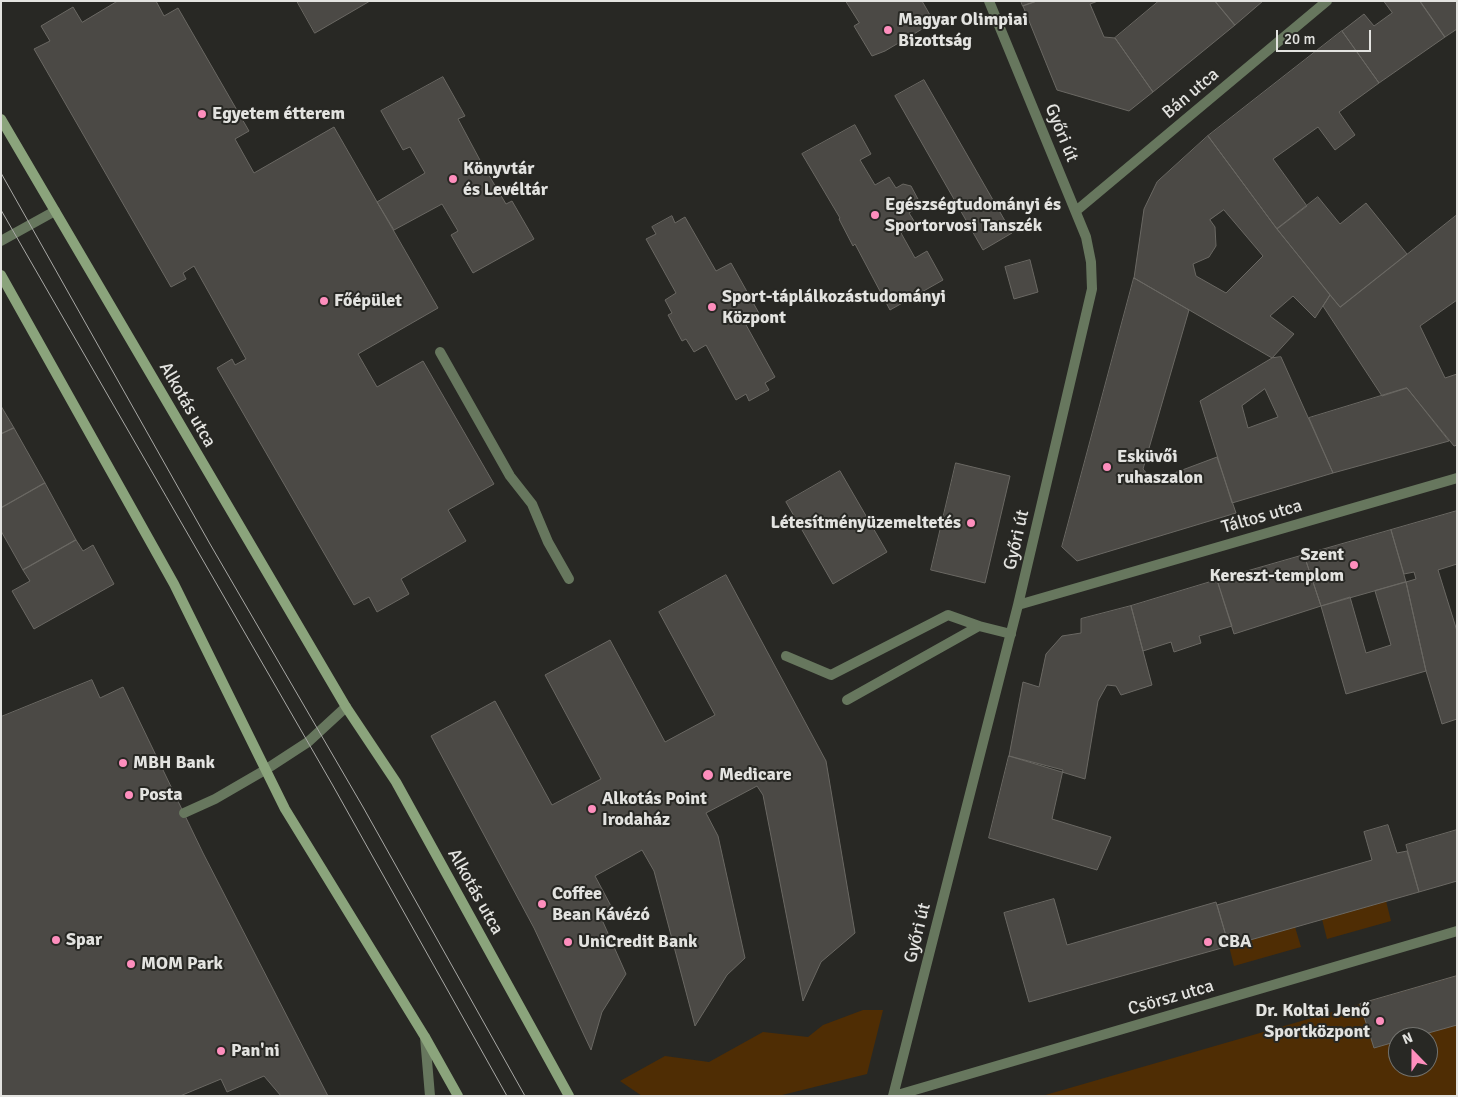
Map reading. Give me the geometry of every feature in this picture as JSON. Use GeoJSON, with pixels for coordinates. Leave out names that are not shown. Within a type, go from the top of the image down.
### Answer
{"type":"FeatureCollection","features":[{"type":"Feature","properties":{"kind":"main road","name":"Alkotás utca"},"geometry":{"type":"LineString","coordinates":[[1,119],[346,707],[396,782],[569,1096]]}},
{"type":"Feature","properties":{"kind":"main road"},"geometry":{"type":"LineString","coordinates":[[1,275],[174,584],[285,809],[425,1037],[458,1096]]}},
{"type":"Feature","properties":{"kind":"street","name":"Győri út"},"geometry":{"type":"LineString","coordinates":[[894,1096],[1011,634],[1092,289],[1091,262],[1086,237],[989,1]]}},
{"type":"Feature","properties":{"kind":"street","name":"Bán utca"},"geometry":{"type":"LineString","coordinates":[[1076,211],[1327,1]]}},
{"type":"Feature","properties":{"kind":"street"},"geometry":{"type":"LineString","coordinates":[[1,241],[55,211]]}},
{"type":"Feature","properties":{"kind":"street"},"geometry":{"type":"LineString","coordinates":[[440,352],[510,476],[532,504],[548,542],[569,579]]}},
{"type":"Feature","properties":{"kind":"street","name":"Táltos utca"},"geometry":{"type":"LineString","coordinates":[[1018,605],[1457,478]]}},
{"type":"Feature","properties":{"kind":"street"},"geometry":{"type":"LineString","coordinates":[[786,656],[832,675],[948,615],[979,626],[1011,634]]}},
{"type":"Feature","properties":{"kind":"street"},"geometry":{"type":"LineString","coordinates":[[847,700],[979,626]]}},
{"type":"Feature","properties":{"kind":"street"},"geometry":{"type":"LineString","coordinates":[[184,814],[215,799],[265,770],[308,742],[346,707]]}},
{"type":"Feature","properties":{"kind":"street","name":"Csörsz utca"},"geometry":{"type":"LineString","coordinates":[[894,1096],[1457,931]]}},
{"type":"Feature","properties":{"kind":"street"},"geometry":{"type":"LineString","coordinates":[[425,1037],[430,1096]]}},
{"type":"Feature","properties":{"kind":"shaded area"},"geometry":{"type":"Polygon","coordinates":[[[1386,901],[1391,921],[1327,939],[1322,919],[1386,901]]]}},
{"type":"Feature","properties":{"kind":"shaded area"},"geometry":{"type":"Polygon","coordinates":[[[1295,927],[1301,947],[1234,966],[1229,946],[1295,927]]]}},
{"type":"Feature","properties":{"kind":"shaded area","name":"Dr. Koltai Jenő Sportközpont"},"geometry":{"type":"Polygon","coordinates":[[[1457,976],[1457,1096],[1042,1096],[1457,976]]]}},
{"type":"Feature","properties":{"kind":"shaded area"},"geometry":{"type":"Polygon","coordinates":[[[863,1010],[883,1010],[867,1074],[778,1096],[642,1096],[620,1081],[665,1056],[709,1062],[763,1032],[808,1037],[823,1025],[863,1010]]]}},
{"type":"Feature","properties":{"kind":"building","name":"Főépület"},"geometry":{"type":"Polygon","coordinates":[[[118,1],[156,1],[164,16],[178,8],[249,131],[235,139],[254,173],[334,127],[438,308],[358,354],[377,387],[423,361],[494,484],[448,510],[466,541],[401,579],[409,594],[377,612],[369,597],[354,605],[217,368],[232,359],[235,365],[246,359],[194,266],[183,273],[186,279],[171,287],[34,49],[50,41],[41,26],[73,7],[82,22],[118,1]]]}},
{"type":"Feature","properties":{"kind":"building"},"geometry":{"type":"Polygon","coordinates":[[[297,1],[370,1],[315,33],[297,1]]]}},
{"type":"Feature","properties":{"kind":"building","name":"Magyar Olimpiai Bizottság"},"geometry":{"type":"Polygon","coordinates":[[[846,1],[922,1],[934,22],[885,51],[872,56],[854,26],[859,23],[846,1]]]}},
{"type":"Feature","properties":{"kind":"building"},"geometry":{"type":"Polygon","coordinates":[[[1021,1],[1037,1],[1023,6],[1021,1]]]}},
{"type":"Feature","properties":{"kind":"building"},"geometry":{"type":"Polygon","coordinates":[[[1037,1],[1098,1],[1090,4],[1104,37],[1115,38],[1153,92],[1129,111],[1057,90],[1023,6],[1037,1]]]}},
{"type":"Feature","properties":{"kind":"building"},"geometry":{"type":"Polygon","coordinates":[[[1159,1],[1215,1],[1235,25],[1153,92],[1115,38],[1159,1]]]}},
{"type":"Feature","properties":{"kind":"building"},"geometry":{"type":"Polygon","coordinates":[[[1215,1],[1263,1],[1235,25],[1215,1]]]}},
{"type":"Feature","properties":{"kind":"building"},"geometry":{"type":"Polygon","coordinates":[[[1384,1],[1420,1],[1445,37],[1379,83],[1342,31],[1364,14],[1374,26],[1392,13],[1384,1]]]}},
{"type":"Feature","properties":{"kind":"building"},"geometry":{"type":"Polygon","coordinates":[[[1420,1],[1457,1],[1457,29],[1445,37],[1420,1]]]}},
{"type":"Feature","properties":{"kind":"building"},"geometry":{"type":"Polygon","coordinates":[[[1342,31],[1379,83],[1339,112],[1355,135],[1335,150],[1318,127],[1273,159],[1307,206],[1277,229],[1208,136],[1342,31]]]}},
{"type":"Feature","properties":{"kind":"building","name":"Könyvtár és Levéltár"},"geometry":{"type":"Polygon","coordinates":[[[443,77],[465,116],[458,119],[481,162],[506,204],[512,201],[534,239],[473,273],[451,235],[458,231],[442,204],[394,230],[377,202],[425,173],[410,147],[403,150],[381,111],[443,77]]]}},
{"type":"Feature","properties":{"kind":"building"},"geometry":{"type":"Polygon","coordinates":[[[924,80],[1012,233],[983,250],[895,96],[924,80]]]}},
{"type":"Feature","properties":{"kind":"building","name":"Egészségtudományi és Sportorvosi Tanszék"},"geometry":{"type":"Polygon","coordinates":[[[855,125],[871,154],[860,160],[875,185],[889,177],[896,188],[903,184],[911,186],[919,201],[917,208],[909,213],[916,224],[901,233],[915,258],[927,251],[943,280],[890,310],[855,244],[853,246],[840,218],[802,154],[855,125]]]}},
{"type":"Feature","properties":{"kind":"building"},"geometry":{"type":"Polygon","coordinates":[[[1208,136],[1277,229],[1330,295],[1315,318],[1293,296],[1270,316],[1294,334],[1272,358],[1134,278],[1144,209],[1157,182],[1208,136]],[[1224,210],[1210,220],[1215,227],[1216,246],[1209,257],[1193,264],[1196,276],[1226,293],[1263,256],[1224,210]]]}},
{"type":"Feature","properties":{"kind":"building"},"geometry":{"type":"Polygon","coordinates":[[[1318,197],[1340,224],[1366,203],[1407,254],[1340,307],[1277,229],[1318,197]]]}},
{"type":"Feature","properties":{"kind":"building"},"geometry":{"type":"Polygon","coordinates":[[[1457,215],[1457,300],[1420,326],[1445,378],[1457,374],[1457,445],[1454,446],[1407,388],[1382,396],[1323,306],[1330,295],[1340,307],[1457,215]]]}},
{"type":"Feature","properties":{"kind":"building","name":"Sport-táplálkozástudományi Központ"},"geometry":{"type":"Polygon","coordinates":[[[672,216],[675,223],[685,217],[716,271],[731,263],[760,315],[745,323],[775,377],[765,383],[769,390],[749,401],[746,394],[736,400],[706,345],[694,352],[686,339],[682,341],[668,315],[672,313],[665,300],[676,293],[646,239],[656,234],[652,227],[672,216]]]}},
{"type":"Feature","properties":{"kind":"building"},"geometry":{"type":"Polygon","coordinates":[[[1030,260],[1038,292],[1014,299],[1005,267],[1030,260]]]}},
{"type":"Feature","properties":{"kind":"building"},"geometry":{"type":"Polygon","coordinates":[[[1134,278],[1189,310],[1143,469],[1153,481],[1217,457],[1236,513],[1077,561],[1062,547],[1134,278]]]}},
{"type":"Feature","properties":{"kind":"building"},"geometry":{"type":"Polygon","coordinates":[[[1281,357],[1333,473],[1232,503],[1200,401],[1272,358],[1281,357]],[[1265,389],[1242,406],[1248,428],[1278,417],[1265,389]]]}},
{"type":"Feature","properties":{"kind":"building"},"geometry":{"type":"Polygon","coordinates":[[[1407,388],[1449,441],[1333,473],[1309,418],[1407,388]]]}},
{"type":"Feature","properties":{"kind":"building"},"geometry":{"type":"Polygon","coordinates":[[[1,406],[14,428],[1,434],[1,406]]]}},
{"type":"Feature","properties":{"kind":"building"},"geometry":{"type":"Polygon","coordinates":[[[14,428],[45,483],[1,508],[1,434],[14,428]]]}},
{"type":"Feature","properties":{"kind":"building","name":"Létesítményüzemeltetés"},"geometry":{"type":"Polygon","coordinates":[[[956,463],[1010,476],[985,583],[931,570],[956,463]]]}},
{"type":"Feature","properties":{"kind":"building"},"geometry":{"type":"Polygon","coordinates":[[[840,471],[887,552],[833,584],[786,502],[840,471]]]}},
{"type":"Feature","properties":{"kind":"building"},"geometry":{"type":"Polygon","coordinates":[[[45,483],[76,540],[23,570],[1,531],[1,508],[45,483]]]}},
{"type":"Feature","properties":{"kind":"building"},"geometry":{"type":"Polygon","coordinates":[[[1457,511],[1457,564],[1438,570],[1457,631],[1457,719],[1442,724],[1426,671],[1406,582],[1416,579],[1414,572],[1404,574],[1391,530],[1457,511]]]}},
{"type":"Feature","properties":{"kind":"building","name":"Szent Kereszt-templom"},"geometry":{"type":"Polygon","coordinates":[[[1391,530],[1406,582],[1321,606],[1304,555],[1391,530]]]}},
{"type":"Feature","properties":{"kind":"building"},"geometry":{"type":"Polygon","coordinates":[[[76,540],[83,551],[93,545],[114,584],[34,629],[12,591],[30,581],[23,570],[76,540]]]}},
{"type":"Feature","properties":{"kind":"building"},"geometry":{"type":"Polygon","coordinates":[[[1304,555],[1321,606],[1234,634],[1217,580],[1304,555]]]}},
{"type":"Feature","properties":{"kind":"building","name":"Alkotás Point Irodaház"},"geometry":{"type":"Polygon","coordinates":[[[726,575],[826,761],[855,933],[821,962],[803,1001],[763,795],[757,786],[706,813],[718,836],[745,958],[727,975],[695,1026],[654,871],[642,850],[595,876],[611,906],[599,913],[626,974],[602,1012],[591,1050],[534,928],[431,736],[495,701],[552,805],[601,779],[545,675],[610,640],[665,742],[715,715],[659,612],[726,575]]]}},
{"type":"Feature","properties":{"kind":"building"},"geometry":{"type":"Polygon","coordinates":[[[1217,580],[1232,626],[1199,636],[1201,643],[1174,652],[1171,642],[1143,651],[1131,606],[1217,580]]]}},
{"type":"Feature","properties":{"kind":"building"},"geometry":{"type":"Polygon","coordinates":[[[1406,582],[1426,671],[1346,694],[1321,606],[1350,597],[1366,653],[1391,645],[1375,591],[1406,582]]]}},
{"type":"Feature","properties":{"kind":"building"},"geometry":{"type":"Polygon","coordinates":[[[1131,606],[1152,685],[1121,695],[1116,686],[1107,685],[1098,701],[1085,779],[1009,756],[1023,682],[1039,687],[1046,654],[1062,636],[1081,633],[1081,619],[1131,606]]]}},
{"type":"Feature","properties":{"kind":"building","name":"MOM Park"},"geometry":{"type":"Polygon","coordinates":[[[92,680],[100,698],[123,687],[203,853],[328,1096],[281,1096],[264,1076],[227,1092],[221,1079],[180,1096],[1,1096],[1,717],[92,680]]]}},
{"type":"Feature","properties":{"kind":"building"},"geometry":{"type":"Polygon","coordinates":[[[1009,756],[1063,770],[1052,819],[1111,837],[1097,870],[989,838],[1009,756]]]}},
{"type":"Feature","properties":{"kind":"building"},"geometry":{"type":"Polygon","coordinates":[[[1388,825],[1397,853],[1407,851],[1419,892],[1229,946],[1217,905],[1372,860],[1364,832],[1388,825]]]}},
{"type":"Feature","properties":{"kind":"building"},"geometry":{"type":"Polygon","coordinates":[[[1457,830],[1457,881],[1419,892],[1406,845],[1457,830]]]}},
{"type":"Feature","properties":{"kind":"building"},"geometry":{"type":"Polygon","coordinates":[[[1054,899],[1067,945],[1216,902],[1229,946],[1029,1002],[1004,913],[1054,899]]]}},
{"type":"Feature","properties":{"kind":"building"},"geometry":{"type":"Polygon","coordinates":[[[1457,976],[1457,1025],[1438,1030],[1438,1027],[1388,1027],[1388,1044],[1374,1048],[1360,1004],[1457,976]]]}},
{"type":"Feature","properties":{"kind":"tram line"},"geometry":{"type":"LineString","coordinates":[[1,173],[210,544],[363,807],[525,1096]]}},
{"type":"Feature","properties":{"kind":"tram line"},"geometry":{"type":"LineString","coordinates":[[1,210],[332,784],[507,1096]]}},
{"type":"Feature","properties":{"kind":"place","name":"Magyar Olimpiai Bizottság"},"geometry":{"type":"Point","coordinates":[888,30]}},
{"type":"Feature","properties":{"kind":"place","name":"Egyetem étterem"},"geometry":{"type":"Point","coordinates":[202,114]}},
{"type":"Feature","properties":{"kind":"place","name":"Könyvtár és Levéltár"},"geometry":{"type":"Point","coordinates":[453,179]}},
{"type":"Feature","properties":{"kind":"place","name":"Egészségtudományi és Sportorvosi Tanszék"},"geometry":{"type":"Point","coordinates":[875,215]}},
{"type":"Feature","properties":{"kind":"place","name":"Főépület"},"geometry":{"type":"Point","coordinates":[324,301]}},
{"type":"Feature","properties":{"kind":"place","name":"Sport-táplálkozástudományi Központ"},"geometry":{"type":"Point","coordinates":[712,307]}},
{"type":"Feature","properties":{"kind":"place","name":"Esküvői ruhaszalon"},"geometry":{"type":"Point","coordinates":[1107,467]}},
{"type":"Feature","properties":{"kind":"place","name":"Létesítményüzemeltetés"},"geometry":{"type":"Point","coordinates":[971,523]}},
{"type":"Feature","properties":{"kind":"place","name":"Szent Kereszt-templom"},"geometry":{"type":"Point","coordinates":[1354,565]}},
{"type":"Feature","properties":{"kind":"place","name":"MBH Bank"},"geometry":{"type":"Point","coordinates":[123,763]}},
{"type":"Feature","properties":{"kind":"place","name":"Medicare"},"geometry":{"type":"Point","coordinates":[708,775]}},
{"type":"Feature","properties":{"kind":"place","name":"Posta"},"geometry":{"type":"Point","coordinates":[129,795]}},
{"type":"Feature","properties":{"kind":"place","name":"Alkotás Point Irodaház"},"geometry":{"type":"Point","coordinates":[592,809]}},
{"type":"Feature","properties":{"kind":"place","name":"Coffee Bean Kávézó"},"geometry":{"type":"Point","coordinates":[542,904]}},
{"type":"Feature","properties":{"kind":"place","name":"Spar"},"geometry":{"type":"Point","coordinates":[56,940]}},
{"type":"Feature","properties":{"kind":"place","name":"UniCredit Bank"},"geometry":{"type":"Point","coordinates":[568,942]}},
{"type":"Feature","properties":{"kind":"place","name":"CBA"},"geometry":{"type":"Point","coordinates":[1208,942]}},
{"type":"Feature","properties":{"kind":"place","name":"MOM Park"},"geometry":{"type":"Point","coordinates":[131,964]}},
{"type":"Feature","properties":{"kind":"place","name":"Dr. Koltai Jenő Sportközpont"},"geometry":{"type":"Point","coordinates":[1380,1021]}},
{"type":"Feature","properties":{"kind":"place","name":"Pan'ni"},"geometry":{"type":"Point","coordinates":[221,1051]}}]}
